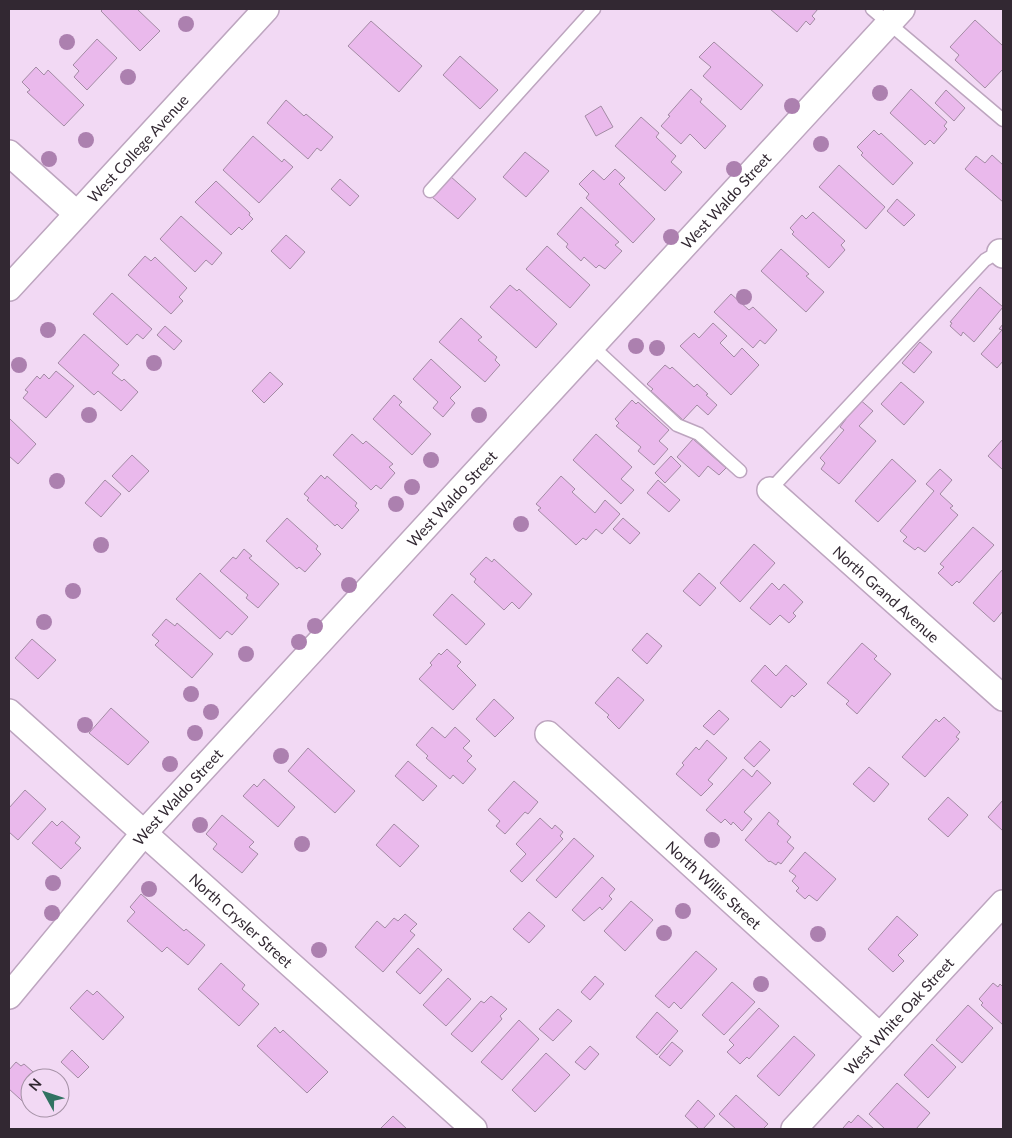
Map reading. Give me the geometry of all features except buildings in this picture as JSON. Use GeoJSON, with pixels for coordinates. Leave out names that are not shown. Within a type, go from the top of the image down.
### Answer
{"type":"FeatureCollection","features":[{"type":"Feature","properties":{"kind":"street","name":"West College Avenue"},"geometry":{"type":"LineString","coordinates":[[9,288],[266,9]]}},
{"type":"Feature","properties":{"kind":"street","name":"West Waldo Street"},"geometry":{"type":"LineString","coordinates":[[9,996],[144,833],[592,346],[888,13]]}},
{"type":"Feature","properties":{"kind":"street"},"geometry":{"type":"LineString","coordinates":[[9,153],[77,214]]}},
{"type":"Feature","properties":{"kind":"street","name":"North Grand Avenue"},"geometry":{"type":"LineString","coordinates":[[770,490],[1003,698]]}},
{"type":"Feature","properties":{"kind":"street","name":"North Crysler Street"},"geometry":{"type":"LineString","coordinates":[[9,712],[474,1129]]}},
{"type":"Feature","properties":{"kind":"street","name":"North Willis Street"},"geometry":{"type":"LineString","coordinates":[[548,734],[880,1036]]}},
{"type":"Feature","properties":{"kind":"street","name":"West White Oak Street"},"geometry":{"type":"LineString","coordinates":[[794,1129],[1003,903]]}},
{"type":"Feature","properties":{"kind":"lane"},"geometry":{"type":"LineString","coordinates":[[430,191],[594,9]]}},
{"type":"Feature","properties":{"kind":"lane"},"geometry":{"type":"LineString","coordinates":[[888,13],[1003,120]]}},
{"type":"Feature","properties":{"kind":"lane"},"geometry":{"type":"LineString","coordinates":[[770,490],[985,260],[1002,251]]}},
{"type":"Feature","properties":{"kind":"lane"},"geometry":{"type":"LineString","coordinates":[[592,346],[677,425],[699,434],[740,471]]}}]}
